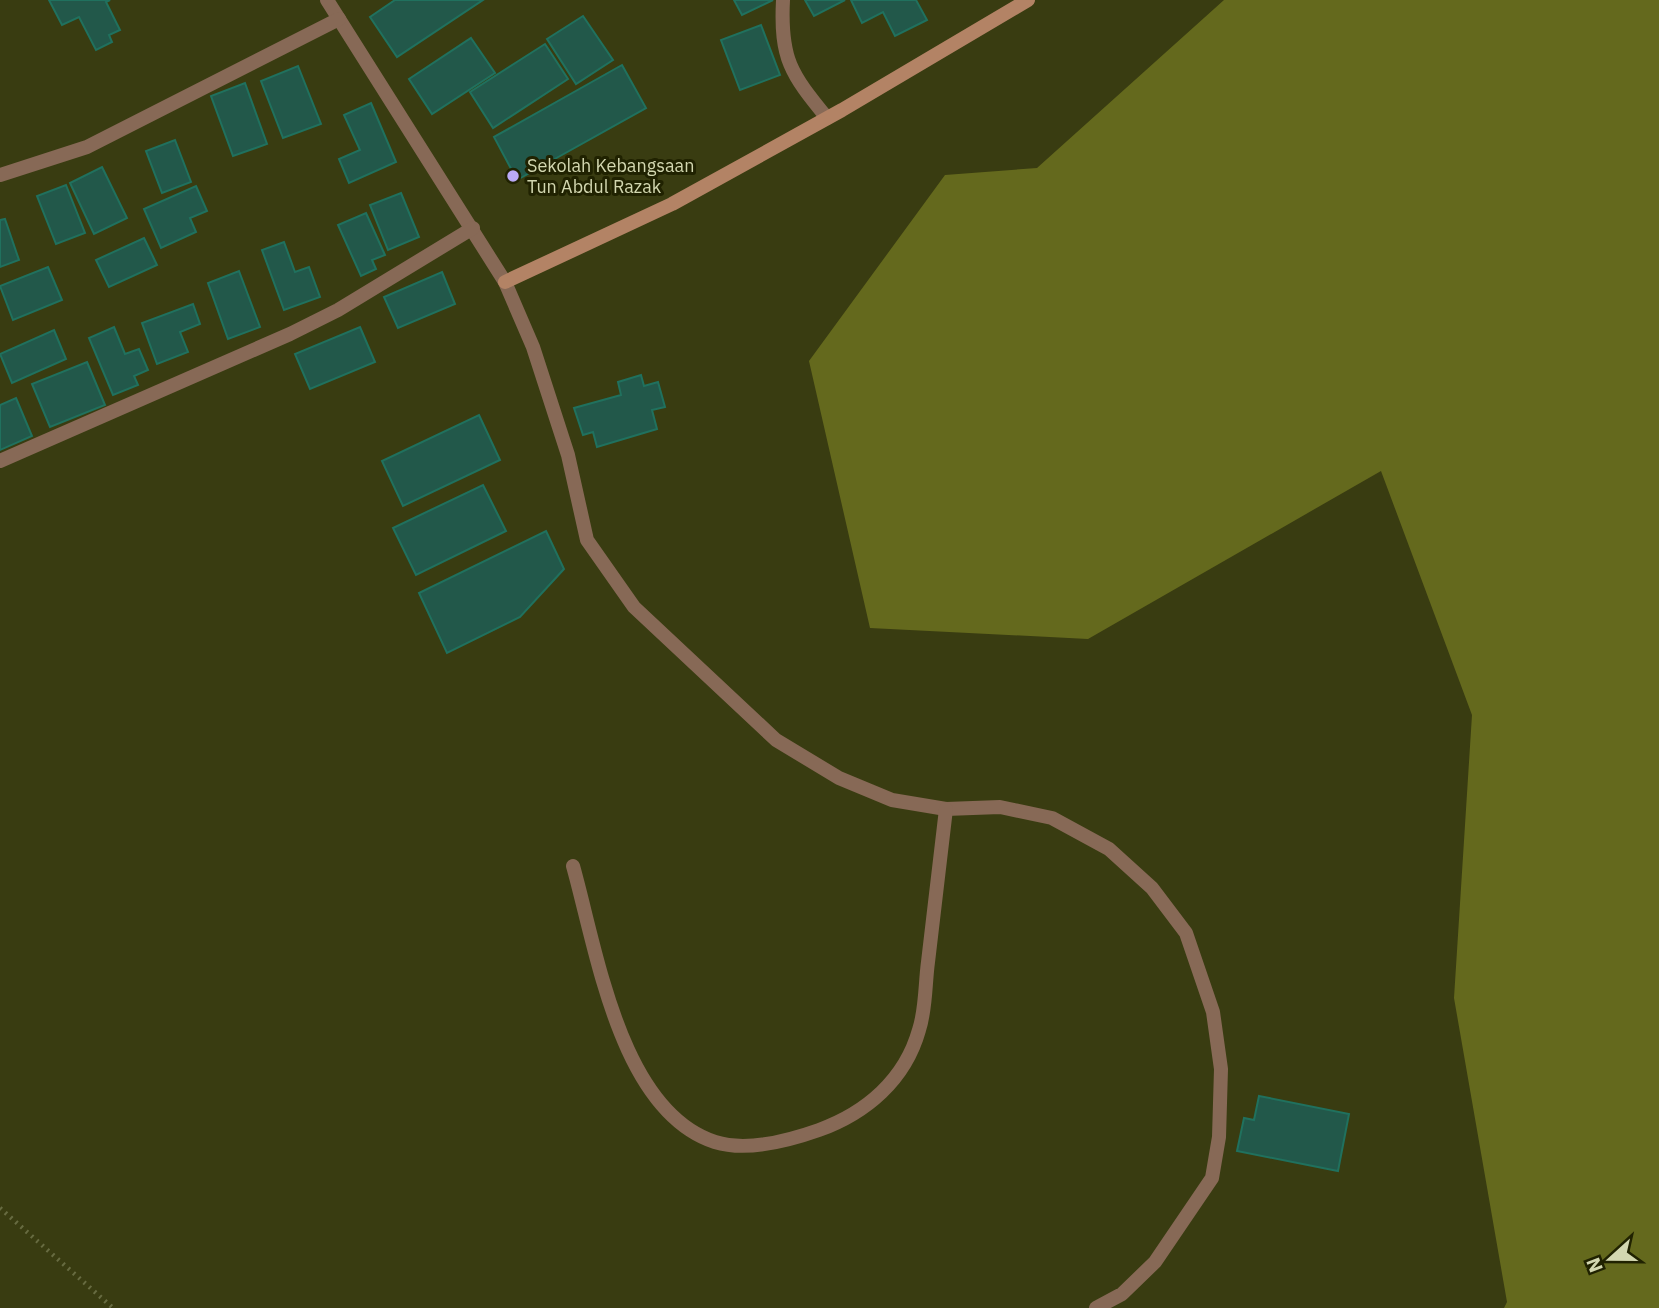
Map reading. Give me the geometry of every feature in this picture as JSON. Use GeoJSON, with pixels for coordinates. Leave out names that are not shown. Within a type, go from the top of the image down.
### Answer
{"type":"FeatureCollection","features":[{"type":"Feature","properties":{"kind":"street"},"geometry":{"type":"LineString","coordinates":[[327,0],[505,282],[533,347],[568,455],[587,540],[634,607],[776,740],[839,778],[892,800],[946,809],[1000,807],[1052,818],[1109,849],[1152,888],[1185,933],[1213,1012],[1221,1069],[1219,1137],[1212,1178],[1156,1262],[1122,1294],[1096,1308]]}},
{"type":"Feature","properties":{"kind":"street"},"geometry":{"type":"LineString","coordinates":[[783,0],[785,52],[794,78],[827,118]]}},
{"type":"Feature","properties":{"kind":"street"},"geometry":{"type":"LineString","coordinates":[[505,282],[672,204],[827,118],[1028,0]]}},
{"type":"Feature","properties":{"kind":"street"},"geometry":{"type":"LineString","coordinates":[[0,175],[87,147],[339,19]]}},
{"type":"Feature","properties":{"kind":"street"},"geometry":{"type":"LineString","coordinates":[[0,461],[290,334],[338,310],[473,228]]}},
{"type":"Feature","properties":{"kind":"street"},"geometry":{"type":"LineString","coordinates":[[573,866],[624,1046],[645,1083],[677,1122],[716,1142],[753,1146],[847,1120],[879,1096],[903,1068],[920,1030],[946,809]]}},
{"type":"Feature","properties":{"kind":"path"},"geometry":{"type":"LineString","coordinates":[[0,1208],[113,1308]]}},
{"type":"Feature","properties":{"kind":"green space"},"geometry":{"type":"Polygon","coordinates":[[[1224,0],[1659,0],[1659,1308],[1504,1308],[1507,1302],[1454,998],[1472,715],[1381,471],[1088,639],[870,628],[809,361],[945,175],[1037,168],[1224,0]]]}},
{"type":"Feature","properties":{"kind":"building"},"geometry":{"type":"Polygon","coordinates":[[[49,0],[110,0],[106,2],[120,30],[109,35],[112,42],[96,50],[79,17],[62,25],[49,0]]]}},
{"type":"Feature","properties":{"kind":"building"},"geometry":{"type":"Polygon","coordinates":[[[395,0],[483,0],[397,57],[370,17],[395,0]]]}},
{"type":"Feature","properties":{"kind":"building"},"geometry":{"type":"Polygon","coordinates":[[[734,0],[773,0],[742,15],[734,0]]]}},
{"type":"Feature","properties":{"kind":"building"},"geometry":{"type":"Polygon","coordinates":[[[805,0],[845,0],[814,16],[805,0]]]}},
{"type":"Feature","properties":{"kind":"building"},"geometry":{"type":"Polygon","coordinates":[[[851,0],[916,0],[927,20],[895,36],[883,12],[862,23],[851,0]]]}},
{"type":"Feature","properties":{"kind":"building"},"geometry":{"type":"Polygon","coordinates":[[[583,16],[613,60],[576,84],[547,39],[583,16]]]}},
{"type":"Feature","properties":{"kind":"building"},"geometry":{"type":"Polygon","coordinates":[[[761,25],[780,75],[740,90],[721,40],[761,25]]]}},
{"type":"Feature","properties":{"kind":"building"},"geometry":{"type":"Polygon","coordinates":[[[471,38],[495,73],[432,114],[409,79],[471,38]]]}},
{"type":"Feature","properties":{"kind":"building"},"geometry":{"type":"Polygon","coordinates":[[[545,44],[568,79],[493,128],[470,92],[545,44]]]}},
{"type":"Feature","properties":{"kind":"building"},"geometry":{"type":"Polygon","coordinates":[[[622,65],[646,108],[517,180],[494,137],[622,65]]]}},
{"type":"Feature","properties":{"kind":"building"},"geometry":{"type":"Polygon","coordinates":[[[298,66],[321,124],[283,138],[261,81],[298,66]]]}},
{"type":"Feature","properties":{"kind":"building"},"geometry":{"type":"Polygon","coordinates":[[[245,83],[267,144],[233,156],[211,96],[245,83]]]}},
{"type":"Feature","properties":{"kind":"building"},"geometry":{"type":"Polygon","coordinates":[[[371,103],[396,162],[349,183],[339,159],[360,150],[344,115],[371,103]]]}},
{"type":"Feature","properties":{"kind":"building"},"geometry":{"type":"Polygon","coordinates":[[[175,140],[191,182],[162,193],[146,151],[175,140]]]}},
{"type":"Feature","properties":{"kind":"building"},"geometry":{"type":"Polygon","coordinates":[[[102,167],[127,218],[94,234],[70,183],[102,167]]]}},
{"type":"Feature","properties":{"kind":"building"},"geometry":{"type":"Polygon","coordinates":[[[66,185],[85,233],[56,244],[37,196],[66,185]]]}},
{"type":"Feature","properties":{"kind":"building"},"geometry":{"type":"Polygon","coordinates":[[[196,186],[207,211],[190,218],[196,232],[161,248],[144,209],[196,186]]]}},
{"type":"Feature","properties":{"kind":"building"},"geometry":{"type":"Polygon","coordinates":[[[401,193],[419,237],[388,250],[370,205],[401,193]]]}},
{"type":"Feature","properties":{"kind":"building"},"geometry":{"type":"Polygon","coordinates":[[[366,213],[385,255],[372,260],[376,269],[361,276],[338,225],[366,213]]]}},
{"type":"Feature","properties":{"kind":"building"},"geometry":{"type":"Polygon","coordinates":[[[5,219],[19,260],[0,267],[0,220],[5,219]]]}},
{"type":"Feature","properties":{"kind":"building"},"geometry":{"type":"Polygon","coordinates":[[[144,238],[157,265],[109,287],[96,260],[144,238]]]}},
{"type":"Feature","properties":{"kind":"building"},"geometry":{"type":"Polygon","coordinates":[[[284,242],[295,272],[309,267],[320,297],[284,310],[262,250],[284,242]]]}},
{"type":"Feature","properties":{"kind":"building"},"geometry":{"type":"Polygon","coordinates":[[[48,267],[62,300],[13,320],[0,286],[48,267]]]}},
{"type":"Feature","properties":{"kind":"building"},"geometry":{"type":"Polygon","coordinates":[[[239,271],[260,327],[228,339],[208,283],[239,271]]]}},
{"type":"Feature","properties":{"kind":"building"},"geometry":{"type":"Polygon","coordinates":[[[442,272],[455,304],[398,328],[384,297],[442,272]]]}},
{"type":"Feature","properties":{"kind":"building"},"geometry":{"type":"Polygon","coordinates":[[[193,304],[200,324],[180,332],[188,352],[157,364],[142,323],[193,304]]]}},
{"type":"Feature","properties":{"kind":"building"},"geometry":{"type":"Polygon","coordinates":[[[114,327],[125,354],[139,349],[148,370],[134,376],[138,385],[113,395],[89,338],[114,327]]]}},
{"type":"Feature","properties":{"kind":"building"},"geometry":{"type":"Polygon","coordinates":[[[360,327],[375,362],[310,389],[295,354],[360,327]]]}},
{"type":"Feature","properties":{"kind":"building"},"geometry":{"type":"Polygon","coordinates":[[[54,330],[66,359],[12,383],[0,354],[54,330]]]}},
{"type":"Feature","properties":{"kind":"building"},"geometry":{"type":"Polygon","coordinates":[[[87,362],[105,405],[50,427],[32,384],[87,362]]]}},
{"type":"Feature","properties":{"kind":"building"},"geometry":{"type":"Polygon","coordinates":[[[641,375],[644,386],[658,382],[665,407],[652,410],[657,429],[597,447],[593,432],[583,435],[574,408],[621,395],[618,382],[641,375]]]}},
{"type":"Feature","properties":{"kind":"building"},"geometry":{"type":"Polygon","coordinates":[[[16,398],[32,436],[0,450],[0,405],[16,398]]]}},
{"type":"Feature","properties":{"kind":"building"},"geometry":{"type":"Polygon","coordinates":[[[479,415],[500,460],[403,506],[382,461],[479,415]]]}},
{"type":"Feature","properties":{"kind":"building"},"geometry":{"type":"Polygon","coordinates":[[[483,485],[506,531],[416,575],[393,528],[483,485]]]}},
{"type":"Feature","properties":{"kind":"building"},"geometry":{"type":"Polygon","coordinates":[[[546,531],[564,569],[520,617],[447,653],[419,593],[546,531]]]}},
{"type":"Feature","properties":{"kind":"building"},"geometry":{"type":"Polygon","coordinates":[[[1259,1096],[1349,1114],[1338,1171],[1237,1151],[1244,1118],[1254,1120],[1259,1096]]]}},
{"type":"Feature","properties":{"kind":"place","name":"Sekolah Kebangsaan Tun Abdul Razak"},"geometry":{"type":"Point","coordinates":[513,176]}}]}
